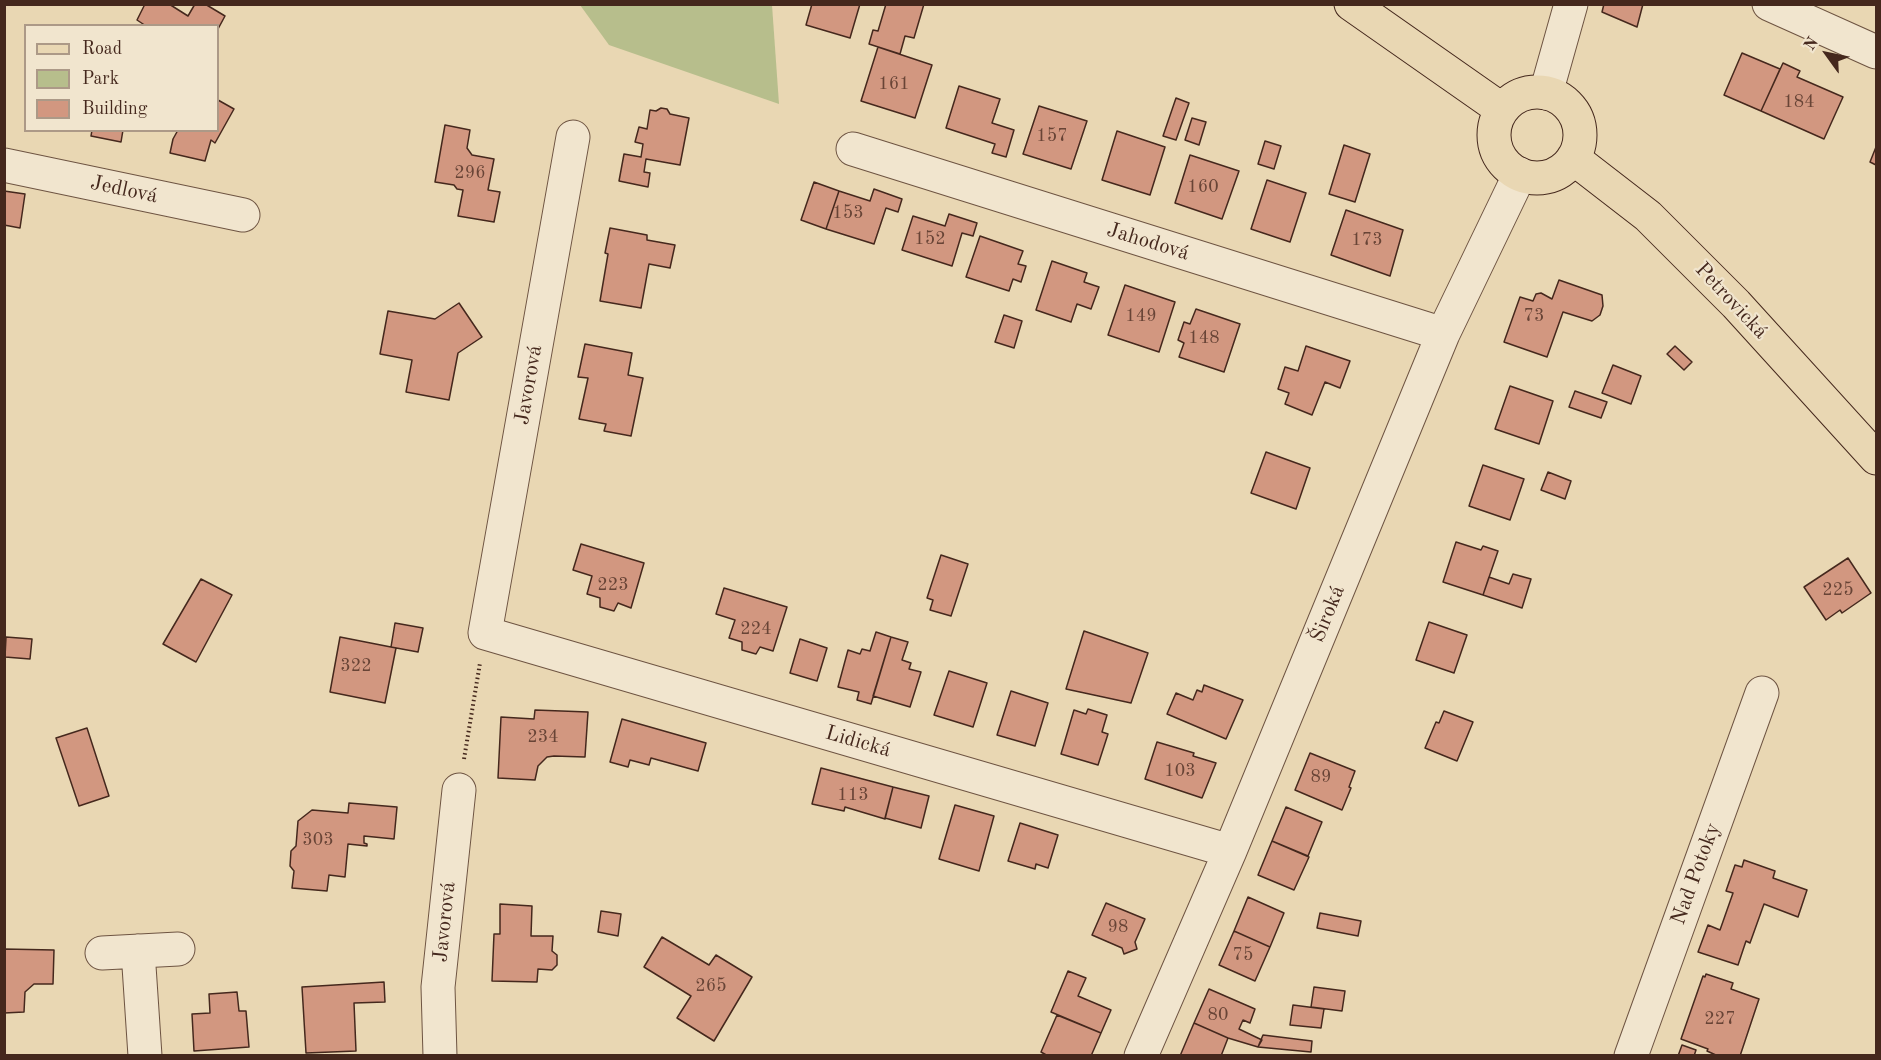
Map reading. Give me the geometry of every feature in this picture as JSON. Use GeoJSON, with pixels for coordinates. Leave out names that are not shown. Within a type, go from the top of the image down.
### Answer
{"type":"FeatureCollection","features":[{"type":"Feature","properties":{"kind":"main road"},"geometry":{"type":"LineString","coordinates":[[1351,4],[1502,109]]}},
{"type":"Feature","properties":{"kind":"main road"},"geometry":{"type":"LineString","coordinates":[[1530,92],[1546,93],[1562,99],[1573,111],[1579,126],[1579,142],[1573,158],[1563,169],[1550,176],[1535,178],[1520,174],[1504,163],[1495,146],[1494,127],[1502,109],[1514,98],[1530,92]]}},
{"type":"Feature","properties":{"kind":"main road","name":"Petrovická"},"geometry":{"type":"LineString","coordinates":[[1573,158],[1656,224],[1736,304],[1876,458]]}},
{"type":"Feature","properties":{"kind":"street"},"geometry":{"type":"LineString","coordinates":[[1546,93],[1571,4]]}},
{"type":"Feature","properties":{"kind":"street"},"geometry":{"type":"LineString","coordinates":[[1769,4],[1876,52]]}},
{"type":"Feature","properties":{"kind":"street","name":"Javorová"},"geometry":{"type":"LineString","coordinates":[[485,633],[573,137]]}},
{"type":"Feature","properties":{"kind":"street","name":"Jahodová"},"geometry":{"type":"LineString","coordinates":[[853,150],[1443,334]]}},
{"type":"Feature","properties":{"kind":"street","name":"Jedlová"},"geometry":{"type":"LineString","coordinates":[[4,165],[243,215]]}},
{"type":"Feature","properties":{"kind":"street","name":"Široká"},"geometry":{"type":"LineString","coordinates":[[1141,1056],[1230,851],[1443,334],[1520,174]]}},
{"type":"Feature","properties":{"kind":"street","name":"Lidická"},"geometry":{"type":"LineString","coordinates":[[485,633],[1230,851]]}},
{"type":"Feature","properties":{"kind":"street","name":"Nad Potoky"},"geometry":{"type":"LineString","coordinates":[[1631,1056],[1762,693]]}},
{"type":"Feature","properties":{"kind":"street","name":"Javorová"},"geometry":{"type":"LineString","coordinates":[[440,1056],[438,987],[459,790]]}},
{"type":"Feature","properties":{"kind":"street"},"geometry":{"type":"LineString","coordinates":[[102,953],[178,949]]}},
{"type":"Feature","properties":{"kind":"street"},"geometry":{"type":"LineString","coordinates":[[138,951],[145,1056]]}},
{"type":"Feature","properties":{"kind":"path"},"geometry":{"type":"LineString","coordinates":[[459,790],[485,633]]}},
{"type":"Feature","properties":{"kind":"green space"},"geometry":{"type":"Polygon","coordinates":[[[580,5],[772,5],[779,104],[609,45],[580,5]]]}},
{"type":"Feature","properties":{"kind":"building"},"geometry":{"type":"Polygon","coordinates":[[[145,4],[169,4],[188,16],[195,4],[205,4],[225,16],[219,27],[219,24],[143,24],[137,20],[145,4]]]}},
{"type":"Feature","properties":{"kind":"building"},"geometry":{"type":"Polygon","coordinates":[[[812,4],[860,4],[850,38],[806,25],[812,4]]]}},
{"type":"Feature","properties":{"kind":"building"},"geometry":{"type":"Polygon","coordinates":[[[886,4],[924,4],[914,38],[905,36],[900,54],[869,44],[873,30],[878,31],[886,4]]]}},
{"type":"Feature","properties":{"kind":"building"},"geometry":{"type":"Polygon","coordinates":[[[1604,4],[1643,4],[1637,27],[1602,12],[1604,4]]]}},
{"type":"Feature","properties":{"kind":"building"},"geometry":{"type":"Polygon","coordinates":[[[878,47],[932,65],[915,118],[861,101],[878,47]]]}},
{"type":"Feature","properties":{"kind":"building"},"geometry":{"type":"Polygon","coordinates":[[[1742,53],[1780,69],[1761,111],[1724,95],[1742,53]]]}},
{"type":"Feature","properties":{"kind":"building"},"geometry":{"type":"Polygon","coordinates":[[[1783,63],[1800,71],[1797,77],[1843,97],[1824,139],[1761,111],[1783,63]]]}},
{"type":"Feature","properties":{"kind":"building"},"geometry":{"type":"Polygon","coordinates":[[[959,86],[1000,99],[992,123],[1014,130],[1006,157],[992,153],[995,144],[946,128],[959,86]]]}},
{"type":"Feature","properties":{"kind":"building"},"geometry":{"type":"Polygon","coordinates":[[[1176,98],[1189,103],[1176,140],[1163,136],[1176,98]]]}},
{"type":"Feature","properties":{"kind":"building"},"geometry":{"type":"Polygon","coordinates":[[[219,101],[234,109],[215,143],[211,140],[205,161],[170,153],[177,132],[219,132],[219,101]]]}},
{"type":"Feature","properties":{"kind":"building"},"geometry":{"type":"Polygon","coordinates":[[[1039,106],[1087,121],[1071,169],[1023,154],[1039,106]]]}},
{"type":"Feature","properties":{"kind":"building"},"geometry":{"type":"Polygon","coordinates":[[[661,108],[667,109],[670,114],[689,118],[680,165],[646,159],[644,172],[650,173],[648,187],[619,181],[624,154],[641,157],[643,144],[635,142],[639,127],[647,129],[650,110],[656,111],[661,108]]]}},
{"type":"Feature","properties":{"kind":"building"},"geometry":{"type":"Polygon","coordinates":[[[1192,118],[1206,122],[1199,145],[1185,140],[1192,118]]]}},
{"type":"Feature","properties":{"kind":"building"},"geometry":{"type":"Polygon","coordinates":[[[445,125],[470,130],[467,148],[472,155],[494,159],[488,190],[500,192],[494,222],[458,216],[463,190],[457,189],[454,185],[435,182],[445,125]]]}},
{"type":"Feature","properties":{"kind":"building"},"geometry":{"type":"Polygon","coordinates":[[[1117,131],[1165,147],[1150,195],[1102,180],[1117,131]]]}},
{"type":"Feature","properties":{"kind":"building"},"geometry":{"type":"Polygon","coordinates":[[[92,132],[123,132],[121,142],[91,136],[92,132]]]}},
{"type":"Feature","properties":{"kind":"building"},"geometry":{"type":"Polygon","coordinates":[[[1265,141],[1281,146],[1274,169],[1258,164],[1265,141]]]}},
{"type":"Feature","properties":{"kind":"building"},"geometry":{"type":"Polygon","coordinates":[[[1344,145],[1370,154],[1355,202],[1329,194],[1344,145]]]}},
{"type":"Feature","properties":{"kind":"building"},"geometry":{"type":"Polygon","coordinates":[[[1876,147],[1876,165],[1870,162],[1876,147]]]}},
{"type":"Feature","properties":{"kind":"building"},"geometry":{"type":"Polygon","coordinates":[[[1190,155],[1239,171],[1222,219],[1175,203],[1190,155]]]}},
{"type":"Feature","properties":{"kind":"building"},"geometry":{"type":"Polygon","coordinates":[[[1267,180],[1306,193],[1290,242],[1251,229],[1267,180]]]}},
{"type":"Feature","properties":{"kind":"building"},"geometry":{"type":"Polygon","coordinates":[[[814,182],[839,191],[826,229],[801,220],[814,182]]]}},
{"type":"Feature","properties":{"kind":"building"},"geometry":{"type":"Polygon","coordinates":[[[874,189],[902,199],[898,212],[886,208],[874,244],[826,229],[839,191],[870,201],[874,189]]]}},
{"type":"Feature","properties":{"kind":"building"},"geometry":{"type":"Polygon","coordinates":[[[4,191],[25,194],[20,228],[4,225],[4,191]]]}},
{"type":"Feature","properties":{"kind":"building"},"geometry":{"type":"Polygon","coordinates":[[[1346,210],[1403,230],[1390,276],[1331,255],[1346,210]]]}},
{"type":"Feature","properties":{"kind":"building"},"geometry":{"type":"Polygon","coordinates":[[[949,214],[977,223],[973,236],[962,233],[952,266],[902,250],[913,216],[945,226],[949,214]]]}},
{"type":"Feature","properties":{"kind":"building"},"geometry":{"type":"Polygon","coordinates":[[[610,228],[647,235],[647,240],[675,245],[670,268],[649,264],[641,308],[600,301],[610,228]]]}},
{"type":"Feature","properties":{"kind":"building"},"geometry":{"type":"Polygon","coordinates":[[[980,236],[1023,251],[1018,264],[1026,266],[1021,282],[1013,279],[1009,291],[966,277],[980,236]]]}},
{"type":"Feature","properties":{"kind":"building"},"geometry":{"type":"Polygon","coordinates":[[[1052,261],[1087,273],[1084,282],[1099,287],[1091,309],[1077,304],[1071,322],[1036,310],[1052,261]]]}},
{"type":"Feature","properties":{"kind":"building"},"geometry":{"type":"Polygon","coordinates":[[[1559,280],[1602,295],[1603,306],[1600,315],[1592,321],[1563,312],[1547,357],[1504,342],[1520,297],[1533,301],[1536,294],[1541,293],[1552,299],[1559,280]]]}},
{"type":"Feature","properties":{"kind":"building"},"geometry":{"type":"Polygon","coordinates":[[[1125,285],[1175,302],[1159,352],[1108,335],[1125,285]]]}},
{"type":"Feature","properties":{"kind":"building"},"geometry":{"type":"Polygon","coordinates":[[[459,303],[482,337],[458,353],[449,400],[406,392],[412,360],[380,354],[388,311],[435,319],[459,303]]]}},
{"type":"Feature","properties":{"kind":"building"},"geometry":{"type":"Polygon","coordinates":[[[1196,309],[1240,324],[1224,372],[1179,357],[1184,343],[1178,340],[1184,322],[1190,324],[1196,309]]]}},
{"type":"Feature","properties":{"kind":"building"},"geometry":{"type":"Polygon","coordinates":[[[1004,315],[1022,321],[1014,348],[995,342],[1004,315]]]}},
{"type":"Feature","properties":{"kind":"building"},"geometry":{"type":"Polygon","coordinates":[[[585,344],[632,353],[628,375],[643,378],[631,436],[604,431],[606,424],[579,419],[588,378],[578,377],[585,344]]]}},
{"type":"Feature","properties":{"kind":"building"},"geometry":{"type":"Polygon","coordinates":[[[1306,346],[1350,361],[1340,388],[1325,382],[1312,415],[1285,404],[1289,393],[1278,389],[1285,367],[1298,371],[1306,346]]]}},
{"type":"Feature","properties":{"kind":"building"},"geometry":{"type":"Polygon","coordinates":[[[1675,346],[1692,362],[1684,370],[1667,354],[1675,346]]]}},
{"type":"Feature","properties":{"kind":"building"},"geometry":{"type":"Polygon","coordinates":[[[1613,365],[1641,376],[1631,404],[1602,393],[1613,365]]]}},
{"type":"Feature","properties":{"kind":"building"},"geometry":{"type":"Polygon","coordinates":[[[1510,386],[1553,401],[1539,444],[1495,429],[1510,386]]]}},
{"type":"Feature","properties":{"kind":"building"},"geometry":{"type":"Polygon","coordinates":[[[1575,391],[1607,402],[1601,418],[1569,407],[1575,391]]]}},
{"type":"Feature","properties":{"kind":"building"},"geometry":{"type":"Polygon","coordinates":[[[1266,452],[1310,468],[1296,509],[1251,493],[1266,452]]]}},
{"type":"Feature","properties":{"kind":"building"},"geometry":{"type":"Polygon","coordinates":[[[1483,465],[1524,479],[1510,520],[1469,506],[1483,465]]]}},
{"type":"Feature","properties":{"kind":"building"},"geometry":{"type":"Polygon","coordinates":[[[1548,472],[1571,481],[1565,499],[1541,490],[1548,472]]]}},
{"type":"Feature","properties":{"kind":"building"},"geometry":{"type":"Polygon","coordinates":[[[1456,542],[1481,550],[1483,546],[1498,551],[1483,595],[1443,582],[1456,542]]]}},
{"type":"Feature","properties":{"kind":"building"},"geometry":{"type":"Polygon","coordinates":[[[581,544],[644,563],[631,608],[618,603],[614,611],[600,607],[600,598],[587,594],[592,576],[573,570],[581,544]]]}},
{"type":"Feature","properties":{"kind":"building"},"geometry":{"type":"Polygon","coordinates":[[[941,555],[968,564],[951,616],[930,610],[933,600],[927,598],[941,555]]]}},
{"type":"Feature","properties":{"kind":"building"},"geometry":{"type":"Polygon","coordinates":[[[1848,558],[1871,593],[1842,613],[1840,610],[1826,620],[1804,587],[1848,558]]]}},
{"type":"Feature","properties":{"kind":"building"},"geometry":{"type":"Polygon","coordinates":[[[1513,574],[1531,579],[1522,608],[1483,595],[1489,577],[1509,584],[1513,574]]]}},
{"type":"Feature","properties":{"kind":"building"},"geometry":{"type":"Polygon","coordinates":[[[201,579],[232,595],[196,662],[163,644],[201,579]]]}},
{"type":"Feature","properties":{"kind":"building"},"geometry":{"type":"Polygon","coordinates":[[[724,588],[787,607],[773,651],[760,647],[756,654],[742,650],[742,642],[729,638],[735,620],[716,614],[724,588]]]}},
{"type":"Feature","properties":{"kind":"building"},"geometry":{"type":"Polygon","coordinates":[[[1429,622],[1467,635],[1454,673],[1416,660],[1429,622]]]}},
{"type":"Feature","properties":{"kind":"building"},"geometry":{"type":"Polygon","coordinates":[[[395,623],[423,628],[418,652],[391,647],[395,623]]]}},
{"type":"Feature","properties":{"kind":"building"},"geometry":{"type":"Polygon","coordinates":[[[1084,631],[1148,653],[1131,703],[1066,689],[1084,631]]]}},
{"type":"Feature","properties":{"kind":"building"},"geometry":{"type":"Polygon","coordinates":[[[876,632],[891,637],[871,704],[857,700],[859,692],[838,687],[848,650],[860,654],[862,649],[870,651],[876,632]]]}},
{"type":"Feature","properties":{"kind":"building"},"geometry":{"type":"Polygon","coordinates":[[[6,637],[32,639],[30,659],[5,657],[6,637]]]}},
{"type":"Feature","properties":{"kind":"building"},"geometry":{"type":"Polygon","coordinates":[[[340,637],[396,648],[385,703],[330,692],[340,637]]]}},
{"type":"Feature","properties":{"kind":"building"},"geometry":{"type":"Polygon","coordinates":[[[891,637],[908,642],[902,660],[911,663],[909,669],[921,672],[910,707],[873,696],[891,637]]]}},
{"type":"Feature","properties":{"kind":"building"},"geometry":{"type":"Polygon","coordinates":[[[800,639],[827,648],[817,681],[790,673],[800,639]]]}},
{"type":"Feature","properties":{"kind":"building"},"geometry":{"type":"Polygon","coordinates":[[[949,671],[987,683],[973,727],[934,715],[949,671]]]}},
{"type":"Feature","properties":{"kind":"building"},"geometry":{"type":"Polygon","coordinates":[[[1204,685],[1243,700],[1226,739],[1167,714],[1176,693],[1193,700],[1197,690],[1202,692],[1204,685]]]}},
{"type":"Feature","properties":{"kind":"building"},"geometry":{"type":"Polygon","coordinates":[[[1011,691],[1048,703],[1035,746],[997,735],[1011,691]]]}},
{"type":"Feature","properties":{"kind":"building"},"geometry":{"type":"Polygon","coordinates":[[[1088,709],[1107,715],[1102,732],[1108,734],[1098,765],[1061,754],[1074,710],[1086,714],[1088,709]]]}},
{"type":"Feature","properties":{"kind":"building"},"geometry":{"type":"Polygon","coordinates":[[[535,710],[588,712],[585,757],[547,757],[538,766],[535,780],[498,778],[501,717],[534,719],[535,710]]]}},
{"type":"Feature","properties":{"kind":"building"},"geometry":{"type":"Polygon","coordinates":[[[1444,711],[1473,722],[1457,761],[1425,748],[1436,722],[1439,723],[1444,711]]]}},
{"type":"Feature","properties":{"kind":"building"},"geometry":{"type":"Polygon","coordinates":[[[622,719],[706,743],[698,771],[651,758],[649,765],[630,760],[628,767],[610,762],[622,719]]]}},
{"type":"Feature","properties":{"kind":"building"},"geometry":{"type":"Polygon","coordinates":[[[87,728],[109,796],[79,806],[56,738],[87,728]]]}},
{"type":"Feature","properties":{"kind":"building"},"geometry":{"type":"Polygon","coordinates":[[[1157,742],[1194,753],[1193,756],[1216,763],[1202,798],[1145,779],[1157,742]]]}},
{"type":"Feature","properties":{"kind":"building"},"geometry":{"type":"Polygon","coordinates":[[[1310,753],[1355,771],[1342,810],[1295,790],[1310,753]]]}},
{"type":"Feature","properties":{"kind":"building"},"geometry":{"type":"Polygon","coordinates":[[[821,768],[893,787],[885,819],[845,807],[844,811],[812,804],[821,768]]]}},
{"type":"Feature","properties":{"kind":"building"},"geometry":{"type":"Polygon","coordinates":[[[893,787],[929,796],[921,828],[885,818],[893,787]]]}},
{"type":"Feature","properties":{"kind":"building"},"geometry":{"type":"Polygon","coordinates":[[[349,803],[397,807],[394,839],[364,836],[364,843],[367,846],[348,844],[345,877],[329,875],[327,891],[292,888],[294,871],[290,866],[291,851],[296,846],[298,821],[312,810],[348,813],[349,803]]]}},
{"type":"Feature","properties":{"kind":"building"},"geometry":{"type":"Polygon","coordinates":[[[955,805],[994,816],[979,871],[939,859],[955,805]]]}},
{"type":"Feature","properties":{"kind":"building"},"geometry":{"type":"Polygon","coordinates":[[[1286,807],[1322,822],[1308,856],[1272,841],[1286,807]]]}},
{"type":"Feature","properties":{"kind":"building"},"geometry":{"type":"Polygon","coordinates":[[[1020,823],[1058,835],[1048,868],[1036,864],[1035,869],[1008,861],[1020,823]]]}},
{"type":"Feature","properties":{"kind":"building"},"geometry":{"type":"Polygon","coordinates":[[[1272,841],[1309,857],[1294,890],[1258,875],[1272,841]]]}},
{"type":"Feature","properties":{"kind":"building"},"geometry":{"type":"Polygon","coordinates":[[[1744,860],[1775,871],[1773,878],[1807,890],[1798,917],[1764,904],[1750,943],[1746,941],[1738,965],[1698,952],[1708,925],[1720,930],[1733,893],[1726,891],[1735,865],[1742,867],[1744,860]]]}},
{"type":"Feature","properties":{"kind":"building"},"geometry":{"type":"Polygon","coordinates":[[[1248,897],[1284,913],[1270,947],[1234,931],[1248,897]]]}},
{"type":"Feature","properties":{"kind":"building"},"geometry":{"type":"Polygon","coordinates":[[[1106,903],[1145,919],[1135,942],[1137,949],[1124,954],[1122,948],[1092,935],[1106,903]]]}},
{"type":"Feature","properties":{"kind":"building"},"geometry":{"type":"Polygon","coordinates":[[[500,904],[532,906],[531,936],[553,936],[552,951],[557,955],[557,965],[552,970],[538,969],[537,982],[492,981],[494,934],[500,934],[500,904]]]}},
{"type":"Feature","properties":{"kind":"building"},"geometry":{"type":"Polygon","coordinates":[[[601,911],[621,914],[618,936],[598,932],[601,911]]]}},
{"type":"Feature","properties":{"kind":"building"},"geometry":{"type":"Polygon","coordinates":[[[1320,913],[1361,921],[1358,936],[1317,928],[1320,913]]]}},
{"type":"Feature","properties":{"kind":"building"},"geometry":{"type":"Polygon","coordinates":[[[1234,931],[1270,947],[1255,981],[1219,965],[1234,931]]]}},
{"type":"Feature","properties":{"kind":"building"},"geometry":{"type":"Polygon","coordinates":[[[662,937],[709,965],[716,955],[752,977],[714,1041],[677,1018],[691,996],[644,967],[662,937]]]}},
{"type":"Feature","properties":{"kind":"building"},"geometry":{"type":"Polygon","coordinates":[[[4,949],[54,950],[53,984],[34,984],[25,992],[24,1012],[4,1013],[4,949]]]}},
{"type":"Feature","properties":{"kind":"building"},"geometry":{"type":"Polygon","coordinates":[[[1068,971],[1086,978],[1078,996],[1111,1010],[1101,1033],[1051,1012],[1068,971]]]}},
{"type":"Feature","properties":{"kind":"building"},"geometry":{"type":"Polygon","coordinates":[[[1706,974],[1733,983],[1731,989],[1759,999],[1740,1056],[1718,1056],[1707,1051],[1708,1049],[1681,1039],[1703,976],[1705,977],[1706,974]]]}},
{"type":"Feature","properties":{"kind":"building"},"geometry":{"type":"Polygon","coordinates":[[[384,982],[385,1002],[354,1003],[356,1051],[306,1053],[302,987],[384,982]]]}},
{"type":"Feature","properties":{"kind":"building"},"geometry":{"type":"Polygon","coordinates":[[[1314,987],[1345,991],[1342,1011],[1311,1007],[1314,987]]]}},
{"type":"Feature","properties":{"kind":"building"},"geometry":{"type":"Polygon","coordinates":[[[1209,989],[1255,1009],[1250,1023],[1243,1020],[1239,1029],[1262,1040],[1258,1047],[1228,1038],[1194,1023],[1209,989]]]}},
{"type":"Feature","properties":{"kind":"building"},"geometry":{"type":"Polygon","coordinates":[[[237,992],[239,1011],[246,1011],[249,1047],[194,1051],[192,1014],[210,1013],[209,994],[237,992]]]}},
{"type":"Feature","properties":{"kind":"building"},"geometry":{"type":"Polygon","coordinates":[[[1293,1005],[1324,1009],[1321,1028],[1290,1025],[1293,1005]]]}},
{"type":"Feature","properties":{"kind":"building"},"geometry":{"type":"Polygon","coordinates":[[[1057,1015],[1101,1033],[1091,1056],[1048,1056],[1041,1052],[1057,1015]]]}},
{"type":"Feature","properties":{"kind":"building"},"geometry":{"type":"Polygon","coordinates":[[[1194,1023],[1228,1038],[1221,1056],[1180,1056],[1194,1023]]]}},
{"type":"Feature","properties":{"kind":"building"},"geometry":{"type":"Polygon","coordinates":[[[1263,1035],[1312,1041],[1311,1052],[1258,1047],[1263,1035]]]}},
{"type":"Feature","properties":{"kind":"building"},"geometry":{"type":"Polygon","coordinates":[[[1682,1045],[1696,1050],[1694,1056],[1678,1056],[1682,1045]]]}}]}
